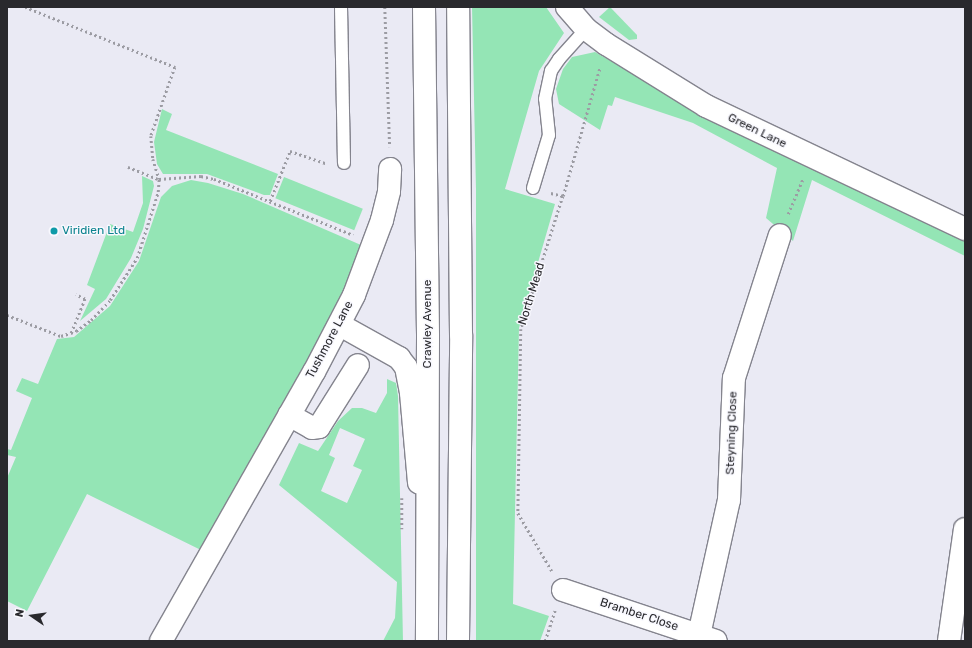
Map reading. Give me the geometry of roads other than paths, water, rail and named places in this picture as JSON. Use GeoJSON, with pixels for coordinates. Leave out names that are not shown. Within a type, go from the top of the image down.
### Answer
{"type":"FeatureCollection","features":[{"type":"Feature","properties":{"kind":"street","name":"Crawley Avenue"},"geometry":{"type":"LineString","coordinates":[[424,7],[428,337],[426,641]]}},
{"type":"Feature","properties":{"kind":"street"},"geometry":{"type":"LineString","coordinates":[[458,7],[461,335],[458,641]]}},
{"type":"Feature","properties":{"kind":"street","name":"Green Lane"},"geometry":{"type":"LineString","coordinates":[[567,7],[586,28],[606,44],[706,106],[812,158],[965,229]]}},
{"type":"Feature","properties":{"kind":"street","name":"Tushmore Lane"},"geometry":{"type":"LineString","coordinates":[[161,641],[340,325],[359,285],[388,200],[390,169]]}},
{"type":"Feature","properties":{"kind":"street","name":"Steyning Close"},"geometry":{"type":"LineString","coordinates":[[707,638],[729,500],[734,378],[780,235]]}},
{"type":"Feature","properties":{"kind":"street"},"geometry":{"type":"LineString","coordinates":[[340,325],[396,356],[406,366],[411,393],[426,558]]}},
{"type":"Feature","properties":{"kind":"street"},"geometry":{"type":"LineString","coordinates":[[289,415],[312,428],[319,426],[358,366]]}},
{"type":"Feature","properties":{"kind":"street"},"geometry":{"type":"LineString","coordinates":[[949,641],[965,529]]}},
{"type":"Feature","properties":{"kind":"street","name":"Bramber Close"},"geometry":{"type":"LineString","coordinates":[[563,590],[707,638]]}},
{"type":"Feature","properties":{"kind":"lane"},"geometry":{"type":"LineString","coordinates":[[341,7],[344,163]]}},
{"type":"Feature","properties":{"kind":"lane"},"geometry":{"type":"LineString","coordinates":[[533,188],[549,135],[545,100],[552,72],[559,59],[586,28]]}},
{"type":"Feature","properties":{"kind":"place","name":"Viridien Ltd"},"geometry":{"type":"Point","coordinates":[54,231]}}]}
